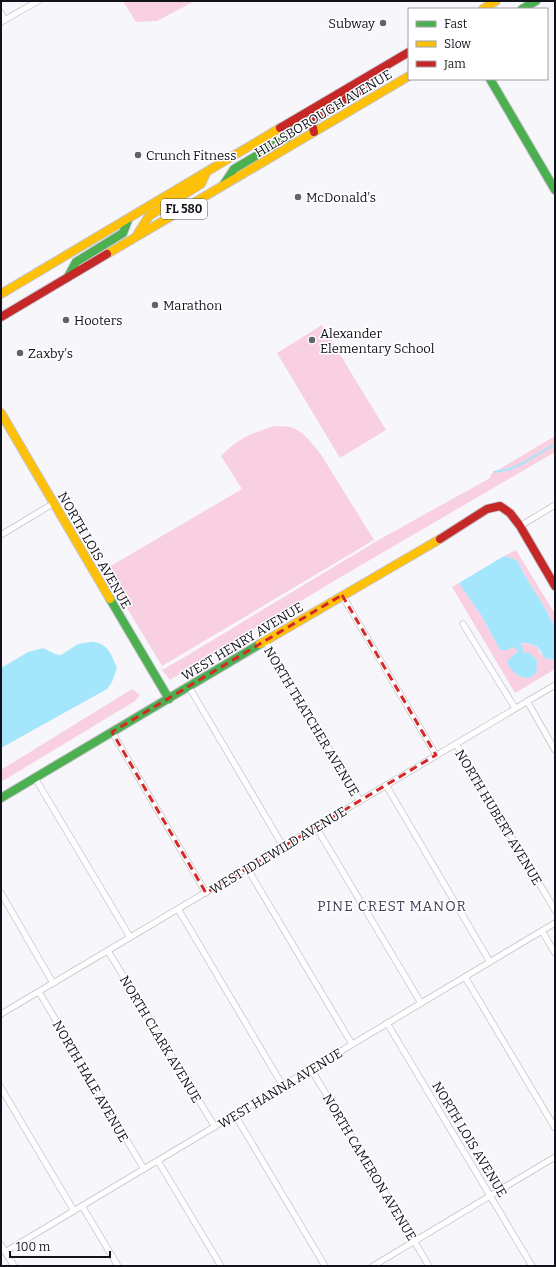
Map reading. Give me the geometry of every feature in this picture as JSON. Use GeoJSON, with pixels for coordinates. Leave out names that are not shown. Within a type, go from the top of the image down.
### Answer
{"type":"FeatureCollection","features":[{"type":"Feature","properties":{"kind":"main road"},"geometry":{"type":"LineString","coordinates":[[485,8],[496,1]]}},
{"type":"Feature","properties":{"kind":"main road"},"geometry":{"type":"LineString","coordinates":[[524,8],[536,1]]}},
{"type":"Feature","properties":{"kind":"main road","name":"FL 580"},"geometry":{"type":"LineString","coordinates":[[1,294],[408,53]]}},
{"type":"Feature","properties":{"kind":"main road"},"geometry":{"type":"LineString","coordinates":[[314,132],[312,124],[314,119],[359,91],[374,73]]}},
{"type":"Feature","properties":{"kind":"main road","name":"HILLSBOROUGH AVENUE"},"geometry":{"type":"LineString","coordinates":[[1,317],[408,77]]}},
{"type":"Feature","properties":{"kind":"main road"},"geometry":{"type":"LineString","coordinates":[[491,80],[555,190]]}},
{"type":"Feature","properties":{"kind":"main road"},"geometry":{"type":"LineString","coordinates":[[222,186],[234,169],[288,137],[291,133],[291,122]]}},
{"type":"Feature","properties":{"kind":"main road"},"geometry":{"type":"LineString","coordinates":[[136,237],[145,220],[149,216],[201,184],[206,173]]}},
{"type":"Feature","properties":{"kind":"main road"},"geometry":{"type":"LineString","coordinates":[[67,278],[76,262],[123,233],[128,220]]}},
{"type":"Feature","properties":{"kind":"main road","name":"NORTH LOIS AVENUE"},"geometry":{"type":"LineString","coordinates":[[1,413],[169,699]]}},
{"type":"Feature","properties":{"kind":"main road","name":"WEST HENRY AVENUE"},"geometry":{"type":"LineString","coordinates":[[1,798],[342,595],[418,552],[487,509],[500,506],[510,512],[520,526]]}},
{"type":"Feature","properties":{"kind":"main road"},"geometry":{"type":"LineString","coordinates":[[520,526],[555,586]]}},
{"type":"Feature","properties":{"kind":"street"},"geometry":{"type":"LineString","coordinates":[[1,13],[3,21],[38,1]]}},
{"type":"Feature","properties":{"kind":"street"},"geometry":{"type":"LineString","coordinates":[[1,535],[54,503]]}},
{"type":"Feature","properties":{"kind":"street"},"geometry":{"type":"LineString","coordinates":[[520,526],[555,506]]}},
{"type":"Feature","properties":{"kind":"street","name":"NORTH HUBERT AVENUE"},"geometry":{"type":"LineString","coordinates":[[342,595],[436,756]]}},
{"type":"Feature","properties":{"kind":"street"},"geometry":{"type":"LineString","coordinates":[[463,624],[515,708]]}},
{"type":"Feature","properties":{"kind":"street","name":"NORTH THATCHER AVENUE"},"geometry":{"type":"LineString","coordinates":[[265,641],[360,801]]}},
{"type":"Feature","properties":{"kind":"street","name":"WEST IDLEWILD AVENUE"},"geometry":{"type":"LineString","coordinates":[[1,1014],[555,685]]}},
{"type":"Feature","properties":{"kind":"street"},"geometry":{"type":"LineString","coordinates":[[189,687],[283,846]]}},
{"type":"Feature","properties":{"kind":"street"},"geometry":{"type":"LineString","coordinates":[[527,701],[555,750]]}},
{"type":"Feature","properties":{"kind":"street"},"geometry":{"type":"LineString","coordinates":[[112,732],[206,893]]}},
{"type":"Feature","properties":{"kind":"street","name":"NORTH HUBERT AVENUE"},"geometry":{"type":"LineString","coordinates":[[456,744],[555,910]]}},
{"type":"Feature","properties":{"kind":"street"},"geometry":{"type":"LineString","coordinates":[[35,778],[130,938]]}},
{"type":"Feature","properties":{"kind":"street"},"geometry":{"type":"LineString","coordinates":[[386,786],[490,962]]}},
{"type":"Feature","properties":{"kind":"street"},"geometry":{"type":"LineString","coordinates":[[316,827],[422,1003]]}},
{"type":"Feature","properties":{"kind":"street"},"geometry":{"type":"LineString","coordinates":[[246,868],[352,1044]]}},
{"type":"Feature","properties":{"kind":"street"},"geometry":{"type":"LineString","coordinates":[[1,894],[53,983]]}},
{"type":"Feature","properties":{"kind":"street"},"geometry":{"type":"LineString","coordinates":[[178,909],[283,1086]]}},
{"type":"Feature","properties":{"kind":"street","name":"WEST HANNA AVENUE"},"geometry":{"type":"LineString","coordinates":[[5,1252],[555,923]]}},
{"type":"Feature","properties":{"kind":"street"},"geometry":{"type":"LineString","coordinates":[[542,931],[555,953]]}},
{"type":"Feature","properties":{"kind":"street","name":"NORTH CLARK AVENUE"},"geometry":{"type":"LineString","coordinates":[[108,951],[215,1127]]}},
{"type":"Feature","properties":{"kind":"street"},"geometry":{"type":"LineString","coordinates":[[465,977],[555,1128]]}},
{"type":"Feature","properties":{"kind":"street","name":"NORTH HALE AVENUE"},"geometry":{"type":"LineString","coordinates":[[39,992],[144,1170]]}},
{"type":"Feature","properties":{"kind":"street","name":"NORTH LOIS AVENUE"},"geometry":{"type":"LineString","coordinates":[[387,1023],[532,1266]]}},
{"type":"Feature","properties":{"kind":"street","name":"NORTH CAMERON AVENUE"},"geometry":{"type":"LineString","coordinates":[[311,1069],[429,1266]]}},
{"type":"Feature","properties":{"kind":"street"},"geometry":{"type":"LineString","coordinates":[[1,1088],[74,1211]]}},
{"type":"Feature","properties":{"kind":"street"},"geometry":{"type":"LineString","coordinates":[[235,1115],[325,1266]]}},
{"type":"Feature","properties":{"kind":"street"},"geometry":{"type":"LineString","coordinates":[[374,1266],[555,1157]]}},
{"type":"Feature","properties":{"kind":"street"},"geometry":{"type":"LineString","coordinates":[[158,1161],[221,1266]]}},
{"type":"Feature","properties":{"kind":"street"},"geometry":{"type":"LineString","coordinates":[[82,1206],[118,1266]]}},
{"type":"Feature","properties":{"kind":"street"},"geometry":{"type":"LineString","coordinates":[[1,1245],[14,1266]]}},
{"type":"Feature","properties":{"kind":"highlighted area"},"geometry":{"type":"Polygon","coordinates":[[[342,595],[436,755],[206,893],[112,732],[342,595]]]}},
{"type":"Feature","properties":{"kind":"shaded area"},"geometry":{"type":"Polygon","coordinates":[[[123,1],[195,1],[157,21],[136,22],[123,1]]]}},
{"type":"Feature","properties":{"kind":"shaded area"},"geometry":{"type":"Polygon","coordinates":[[[322,325],[386,430],[340,458],[277,353],[322,325]]]}},
{"type":"Feature","properties":{"kind":"shaded area"},"geometry":{"type":"Polygon","coordinates":[[[274,426],[288,427],[299,431],[320,453],[374,540],[162,666],[104,570],[242,489],[221,456],[245,437],[274,426]]]}},
{"type":"Feature","properties":{"kind":"shaded area"},"geometry":{"type":"Polygon","coordinates":[[[555,436],[555,452],[334,581],[170,680],[161,669],[164,669],[178,661],[375,542],[490,478],[491,474],[555,436]]]}},
{"type":"Feature","properties":{"kind":"shaded area"},"geometry":{"type":"Polygon","coordinates":[[[516,550],[555,614],[555,628],[517,560],[504,556],[516,550]]]}},
{"type":"Feature","properties":{"kind":"shaded area"},"geometry":{"type":"Polygon","coordinates":[[[459,583],[483,618],[500,650],[508,650],[513,647],[517,649],[518,651],[513,656],[515,673],[524,678],[537,670],[536,664],[524,653],[521,643],[534,645],[539,649],[540,653],[552,660],[555,659],[555,669],[515,693],[452,587],[459,583]]]}},
{"type":"Feature","properties":{"kind":"shaded area"},"geometry":{"type":"Polygon","coordinates":[[[132,689],[140,695],[135,701],[1,782],[1,770],[132,689]]]}},
{"type":"Feature","properties":{"kind":"water"},"geometry":{"type":"Polygon","coordinates":[[[504,556],[517,560],[555,628],[555,659],[545,658],[540,650],[534,645],[521,643],[524,653],[528,652],[537,660],[537,669],[531,677],[521,677],[512,670],[507,661],[518,651],[513,647],[508,650],[500,650],[483,618],[459,583],[504,556]]]}},
{"type":"Feature","properties":{"kind":"water"},"geometry":{"type":"Polygon","coordinates":[[[92,642],[102,645],[108,650],[117,668],[112,682],[107,689],[1,748],[1,668],[28,652],[43,648],[55,654],[61,655],[78,644],[92,642]]]}},
{"type":"Feature","properties":{"kind":"waterway"},"geometry":{"type":"LineString","coordinates":[[494,472],[510,469],[555,444]]}},
{"type":"Feature","properties":{"kind":"traffic: fast"},"geometry":{"type":"LineString","coordinates":[[524,8],[536,1]]}},
{"type":"Feature","properties":{"kind":"traffic: fast"},"geometry":{"type":"LineString","coordinates":[[491,80],[555,190]]}},
{"type":"Feature","properties":{"kind":"traffic: fast"},"geometry":{"type":"LineString","coordinates":[[224,184],[234,169],[288,137],[291,133],[291,122]]}},
{"type":"Feature","properties":{"kind":"traffic: fast"},"geometry":{"type":"LineString","coordinates":[[68,277],[76,262],[123,233],[128,220]]}},
{"type":"Feature","properties":{"kind":"traffic: fast"},"geometry":{"type":"LineString","coordinates":[[110,599],[169,699]]}},
{"type":"Feature","properties":{"kind":"traffic: fast"},"geometry":{"type":"LineString","coordinates":[[1,798],[260,644]]}},
{"type":"Feature","properties":{"kind":"traffic: slow"},"geometry":{"type":"LineString","coordinates":[[485,8],[496,1]]}},
{"type":"Feature","properties":{"kind":"traffic: slow"},"geometry":{"type":"LineString","coordinates":[[107,254],[408,77]]}},
{"type":"Feature","properties":{"kind":"traffic: slow"},"geometry":{"type":"LineString","coordinates":[[1,294],[280,128]]}},
{"type":"Feature","properties":{"kind":"traffic: slow"},"geometry":{"type":"LineString","coordinates":[[137,235],[149,216],[201,184],[206,173]]}},
{"type":"Feature","properties":{"kind":"traffic: slow"},"geometry":{"type":"LineString","coordinates":[[1,413],[110,599]]}},
{"type":"Feature","properties":{"kind":"traffic: slow"},"geometry":{"type":"LineString","coordinates":[[260,644],[440,539]]}},
{"type":"Feature","properties":{"kind":"traffic: jam"},"geometry":{"type":"LineString","coordinates":[[280,128],[408,53]]}},
{"type":"Feature","properties":{"kind":"traffic: jam"},"geometry":{"type":"LineString","coordinates":[[314,132],[312,124],[314,119],[359,91],[371,77]]}},
{"type":"Feature","properties":{"kind":"traffic: jam"},"geometry":{"type":"LineString","coordinates":[[1,317],[107,254]]}},
{"type":"Feature","properties":{"kind":"traffic: jam"},"geometry":{"type":"LineString","coordinates":[[440,539],[487,509],[500,506],[510,513],[520,526],[555,586]]}},
{"type":"Feature","properties":{"kind":"place","name":"Subway"},"geometry":{"type":"Point","coordinates":[383,23]}},
{"type":"Feature","properties":{"kind":"place","name":"Crunch Fitness"},"geometry":{"type":"Point","coordinates":[138,155]}},
{"type":"Feature","properties":{"kind":"place","name":"McDonald's"},"geometry":{"type":"Point","coordinates":[298,197]}},
{"type":"Feature","properties":{"kind":"place","name":"Marathon"},"geometry":{"type":"Point","coordinates":[155,305]}},
{"type":"Feature","properties":{"kind":"place","name":"Hooters"},"geometry":{"type":"Point","coordinates":[66,320]}},
{"type":"Feature","properties":{"kind":"place","name":"Alexander Elementary School"},"geometry":{"type":"Point","coordinates":[312,340]}},
{"type":"Feature","properties":{"kind":"place","name":"Zaxby's"},"geometry":{"type":"Point","coordinates":[20,353]}},
{"type":"Feature","properties":{"kind":"district","name":"PINE CREST MANOR"},"geometry":{"type":"Point","coordinates":[392,906]}}]}
